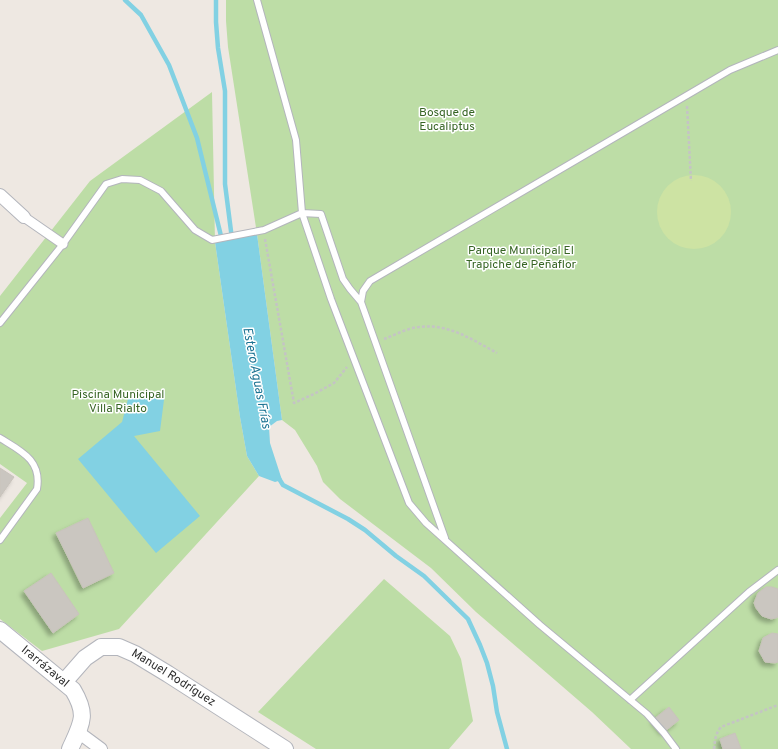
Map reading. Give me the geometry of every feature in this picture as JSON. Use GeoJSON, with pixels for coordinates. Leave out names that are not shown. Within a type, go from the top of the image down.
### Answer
{"type":"FeatureCollection","features":[{"type":"Feature","properties":{"kind":"main road","name":"Irarrázaval"},"geometry":{"type":"LineString","coordinates":[[0,630],[73,690],[80,702],[82,717],[78,732],[70,749]]}},
{"type":"Feature","properties":{"kind":"main road","name":"Manuel Rodríguez"},"geometry":{"type":"LineString","coordinates":[[64,682],[85,658],[101,647],[119,647],[135,654],[168,674],[285,749]]}},
{"type":"Feature","properties":{"kind":"street"},"geometry":{"type":"LineString","coordinates":[[0,195],[24,216],[63,244]]}},
{"type":"Feature","properties":{"kind":"street"},"geometry":{"type":"LineString","coordinates":[[78,732],[101,749]]}},
{"type":"Feature","properties":{"kind":"lane"},"geometry":{"type":"LineString","coordinates":[[257,0],[296,140],[302,213],[331,299],[409,503],[426,523],[540,625],[646,714],[664,733],[676,749]]}},
{"type":"Feature","properties":{"kind":"lane"},"geometry":{"type":"LineString","coordinates":[[361,302],[363,291],[370,281],[730,70],[778,50]]}},
{"type":"Feature","properties":{"kind":"lane"},"geometry":{"type":"LineString","coordinates":[[0,323],[63,244],[106,184],[122,179],[140,180],[161,191],[196,230],[212,240],[264,230],[302,213],[321,214],[343,279],[361,302],[445,540]]}},
{"type":"Feature","properties":{"kind":"lane"},"geometry":{"type":"LineString","coordinates":[[0,438],[26,455],[34,465],[39,479],[37,488],[0,540]]}},
{"type":"Feature","properties":{"kind":"lane"},"geometry":{"type":"LineString","coordinates":[[630,700],[749,592],[778,570]]}},
{"type":"Feature","properties":{"kind":"path"},"geometry":{"type":"LineString","coordinates":[[686,96],[691,181]]}},
{"type":"Feature","properties":{"kind":"path"},"geometry":{"type":"LineString","coordinates":[[264,230],[294,403],[334,383],[354,359]]}},
{"type":"Feature","properties":{"kind":"path"},"geometry":{"type":"LineString","coordinates":[[375,342],[418,327],[440,327],[459,333],[497,353]]}},
{"type":"Feature","properties":{"kind":"path"},"geometry":{"type":"LineString","coordinates":[[714,749],[716,736],[722,727],[778,705]]}},
{"type":"Feature","properties":{"kind":"green space","name":"Parque Municipal El Trapiche de Peñaflor"},"geometry":{"type":"Polygon","coordinates":[[[226,0],[778,0],[778,749],[631,749],[592,712],[476,612],[431,568],[340,499],[323,482],[317,466],[295,430],[282,420],[257,234],[228,47],[226,0]]]}},
{"type":"Feature","properties":{"kind":"green space","name":"Piscina Municipal Villa Rialto"},"geometry":{"type":"Polygon","coordinates":[[[212,92],[215,242],[247,456],[259,476],[119,629],[42,651],[0,619],[0,518],[27,483],[0,464],[0,296],[90,181],[212,92]]]}},
{"type":"Feature","properties":{"kind":"green space"},"geometry":{"type":"Polygon","coordinates":[[[694,175],[708,178],[720,186],[728,198],[731,212],[728,226],[720,238],[708,246],[694,249],[680,246],[668,238],[660,226],[657,212],[660,198],[668,186],[680,178],[694,175]]]}},
{"type":"Feature","properties":{"kind":"green space"},"geometry":{"type":"Polygon","coordinates":[[[384,579],[450,636],[461,659],[473,721],[449,749],[316,749],[258,712],[384,579]]]}},
{"type":"Feature","properties":{"kind":"water"},"geometry":{"type":"Polygon","coordinates":[[[257,234],[282,420],[277,421],[269,427],[270,443],[282,480],[275,482],[259,476],[247,456],[215,242],[257,234]]]}},
{"type":"Feature","properties":{"kind":"water"},"geometry":{"type":"Polygon","coordinates":[[[165,392],[160,431],[134,436],[200,516],[156,553],[78,459],[122,422],[128,399],[165,392]]]}},
{"type":"Feature","properties":{"kind":"building"},"geometry":{"type":"Polygon","coordinates":[[[0,468],[14,477],[0,497],[0,468]]]}},
{"type":"Feature","properties":{"kind":"building"},"geometry":{"type":"Polygon","coordinates":[[[88,518],[114,573],[83,588],[56,533],[88,518]]]}},
{"type":"Feature","properties":{"kind":"building"},"geometry":{"type":"Polygon","coordinates":[[[51,573],[79,614],[53,633],[24,591],[51,573]]]}},
{"type":"Feature","properties":{"kind":"building"},"geometry":{"type":"Polygon","coordinates":[[[766,587],[778,589],[778,617],[776,618],[771,619],[762,616],[754,603],[758,593],[766,587]]]}},
{"type":"Feature","properties":{"kind":"building"},"geometry":{"type":"Polygon","coordinates":[[[772,633],[778,634],[778,662],[775,663],[765,662],[759,651],[763,638],[772,633]]]}},
{"type":"Feature","properties":{"kind":"building"},"geometry":{"type":"Polygon","coordinates":[[[669,707],[679,720],[664,732],[654,719],[669,707]]]}},
{"type":"Feature","properties":{"kind":"building"},"geometry":{"type":"Polygon","coordinates":[[[735,733],[741,749],[723,749],[720,739],[735,733]]]}},
{"type":"Feature","properties":{"kind":"waterway"},"geometry":{"type":"LineString","coordinates":[[125,0],[141,15],[169,65],[197,138],[222,240]]}},
{"type":"Feature","properties":{"kind":"waterway","name":"Estero Aguas Frías"},"geometry":{"type":"LineString","coordinates":[[216,0],[218,48],[225,91],[225,184],[232,239]]}},
{"type":"Feature","properties":{"kind":"waterway","name":"Estero Aguas Frías"},"geometry":{"type":"LineString","coordinates":[[278,477],[283,485],[348,519],[365,530],[396,556],[424,576],[468,619],[487,663],[493,686],[497,712],[507,749]]}},
{"type":"Feature","properties":{"kind":"park label","name":"Bosque de Eucaliptus"},"geometry":{"type":"Point","coordinates":[447,120]}}]}
